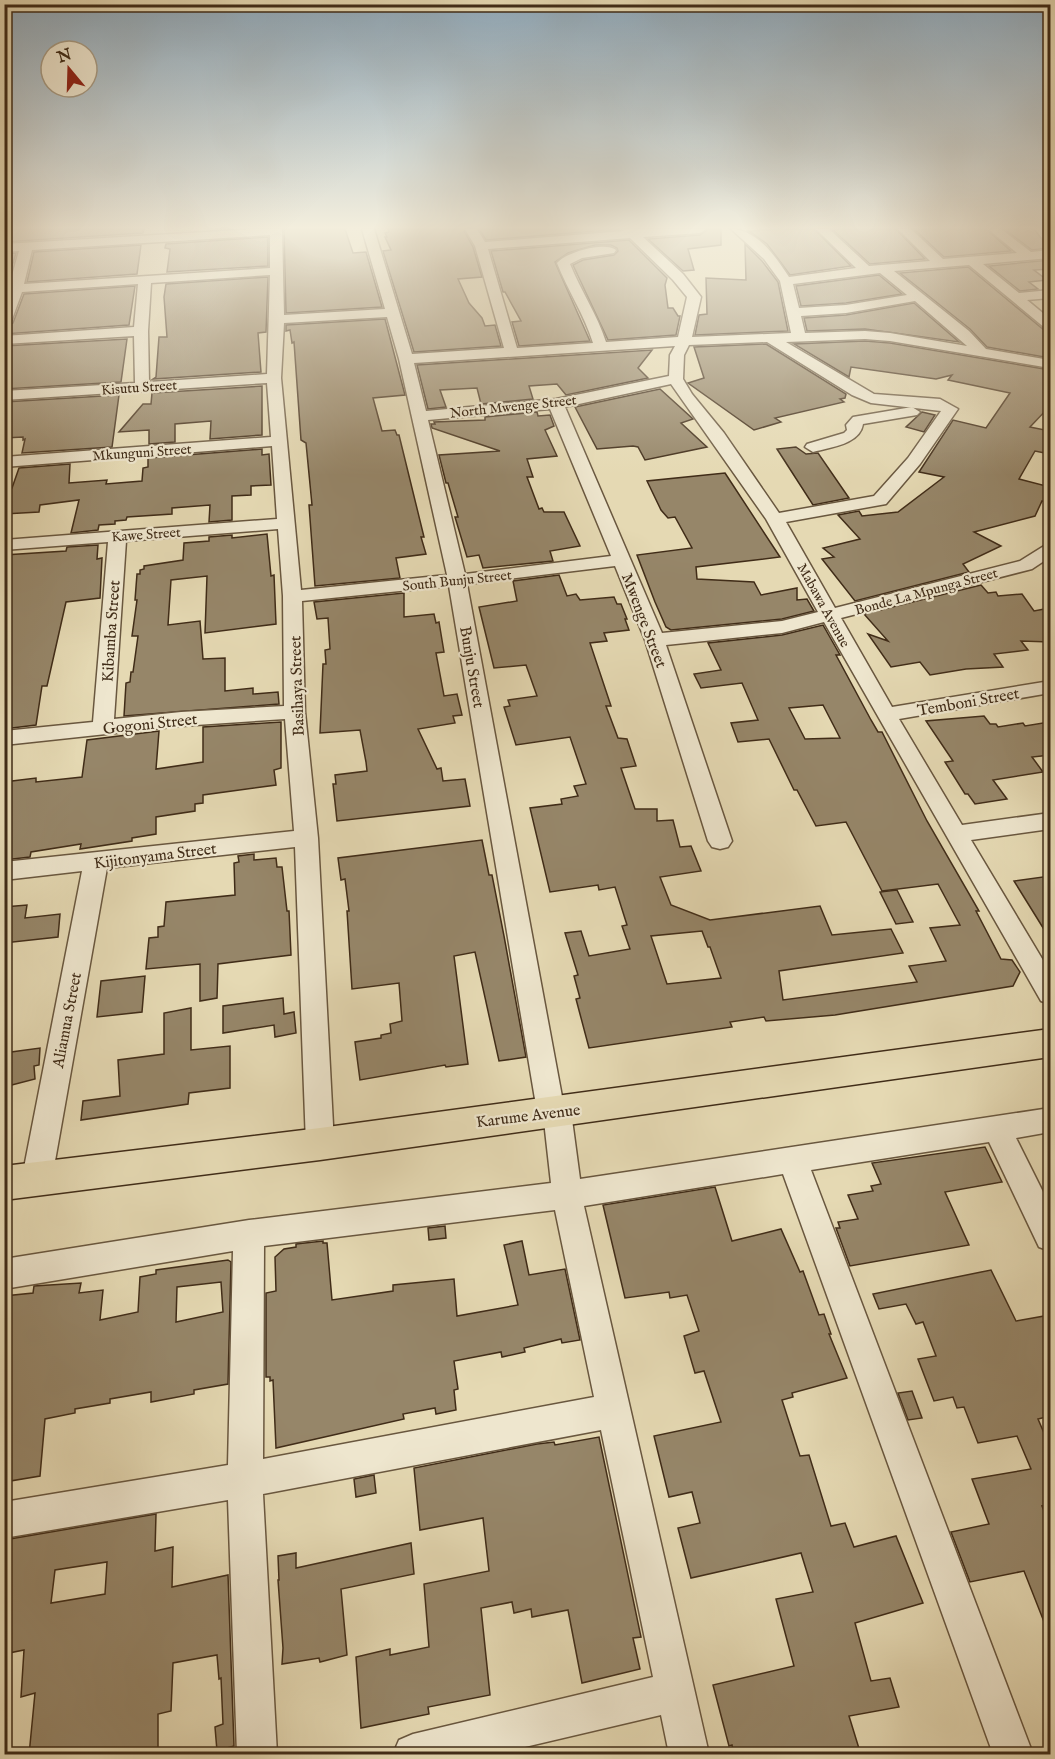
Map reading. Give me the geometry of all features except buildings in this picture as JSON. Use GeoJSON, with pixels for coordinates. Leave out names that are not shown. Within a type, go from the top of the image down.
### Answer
{"type":"FeatureCollection","features":[{"type":"Feature","properties":{"kind":"main road","name":"Karume Avenue"},"geometry":{"type":"LineString","coordinates":[[21,1180],[320,1144],[556,1119],[1050,1042]]}},
{"type":"Feature","properties":{"kind":"street"},"geometry":{"type":"LineString","coordinates":[[142,386],[143,311]]}},
{"type":"Feature","properties":{"kind":"street","name":"Basihaya Street"},"geometry":{"type":"LineString","coordinates":[[277,311],[274,378],[292,596],[296,712],[306,838],[320,1144]]}},
{"type":"Feature","properties":{"kind":"street","name":"Bunju Street"},"geometry":{"type":"LineString","coordinates":[[390,311],[420,416],[457,580],[566,1184],[689,1755]]}},
{"type":"Feature","properties":{"kind":"street"},"geometry":{"type":"LineString","coordinates":[[500,311],[512,353]]}},
{"type":"Feature","properties":{"kind":"street"},"geometry":{"type":"LineString","coordinates":[[587,311],[601,347]]}},
{"type":"Feature","properties":{"kind":"street"},"geometry":{"type":"LineString","coordinates":[[676,379],[677,355],[684,341],[691,311]]}},
{"type":"Feature","properties":{"kind":"street"},"geometry":{"type":"LineString","coordinates":[[799,337],[794,312],[810,311]]}},
{"type":"Feature","properties":{"kind":"street"},"geometry":{"type":"LineString","coordinates":[[934,311],[964,334],[981,352]]}},
{"type":"Feature","properties":{"kind":"street"},"geometry":{"type":"LineString","coordinates":[[1033,311],[1050,325]]}},
{"type":"Feature","properties":{"kind":"street"},"geometry":{"type":"LineString","coordinates":[[277,319],[391,314]]}},
{"type":"Feature","properties":{"kind":"street"},"geometry":{"type":"LineString","coordinates":[[4,340],[141,331]]}},
{"type":"Feature","properties":{"kind":"street"},"geometry":{"type":"LineString","coordinates":[[405,358],[684,341],[890,337],[1050,364]]}},
{"type":"Feature","properties":{"kind":"street"},"geometry":{"type":"LineString","coordinates":[[770,338],[857,392],[871,398],[926,402],[940,404],[950,409],[914,461],[880,500],[775,519]]}},
{"type":"Feature","properties":{"kind":"street","name":"Kisutu Street"},"geometry":{"type":"LineString","coordinates":[[4,396],[274,378]]}},
{"type":"Feature","properties":{"kind":"street","name":"North Mwenge Street"},"geometry":{"type":"LineString","coordinates":[[420,416],[556,404],[676,379]]}},
{"type":"Feature","properties":{"kind":"street","name":"Mabawa Avenue"},"geometry":{"type":"LineString","coordinates":[[676,379],[775,519],[886,715],[1050,994]]}},
{"type":"Feature","properties":{"kind":"street"},"geometry":{"type":"LineString","coordinates":[[813,447],[850,436],[858,420],[917,411],[926,402]]}},
{"type":"Feature","properties":{"kind":"street","name":"Mwenge Street"},"geometry":{"type":"LineString","coordinates":[[556,404],[655,640],[720,841]]}},
{"type":"Feature","properties":{"kind":"street","name":"Mkunguni Street"},"geometry":{"type":"LineString","coordinates":[[4,462],[280,441]]}},
{"type":"Feature","properties":{"kind":"street","name":"Kawe Street"},"geometry":{"type":"LineString","coordinates":[[4,545],[287,523]]}},
{"type":"Feature","properties":{"kind":"street","name":"Kibamba Street"},"geometry":{"type":"LineString","coordinates":[[103,727],[117,536]]}},
{"type":"Feature","properties":{"kind":"street","name":"Bonde La Mpunga Street"},"geometry":{"type":"LineString","coordinates":[[655,640],[782,627],[831,617],[1026,565],[1050,550]]}},
{"type":"Feature","properties":{"kind":"street","name":"South Bunju Street"},"geometry":{"type":"LineString","coordinates":[[292,596],[457,580],[621,560]]}},
{"type":"Feature","properties":{"kind":"street","name":"Temboni Street"},"geometry":{"type":"LineString","coordinates":[[886,715],[1050,687]]}},
{"type":"Feature","properties":{"kind":"street","name":"Gogoni Street"},"geometry":{"type":"LineString","coordinates":[[4,738],[181,719],[296,712]]}},
{"type":"Feature","properties":{"kind":"street"},"geometry":{"type":"LineString","coordinates":[[956,834],[1050,821]]}},
{"type":"Feature","properties":{"kind":"street","name":"Kijitonyama Street"},"geometry":{"type":"LineString","coordinates":[[4,871],[306,838]]}},
{"type":"Feature","properties":{"kind":"street","name":"Aliamua Street"},"geometry":{"type":"LineString","coordinates":[[21,1180],[96,862]]}},
{"type":"Feature","properties":{"kind":"street"},"geometry":{"type":"LineString","coordinates":[[4,1274],[566,1184],[793,1161],[1050,1120]]}},
{"type":"Feature","properties":{"kind":"street"},"geometry":{"type":"LineString","coordinates":[[998,1130],[1050,1237]]}},
{"type":"Feature","properties":{"kind":"street"},"geometry":{"type":"LineString","coordinates":[[793,1161],[1013,1755]]}},
{"type":"Feature","properties":{"kind":"street"},"geometry":{"type":"LineString","coordinates":[[249,1234],[245,1480],[257,1755]]}},
{"type":"Feature","properties":{"kind":"street"},"geometry":{"type":"LineString","coordinates":[[4,1520],[245,1480],[615,1410]]}},
{"type":"Feature","properties":{"kind":"street"},"geometry":{"type":"LineString","coordinates":[[413,1755],[674,1692]]}}]}
